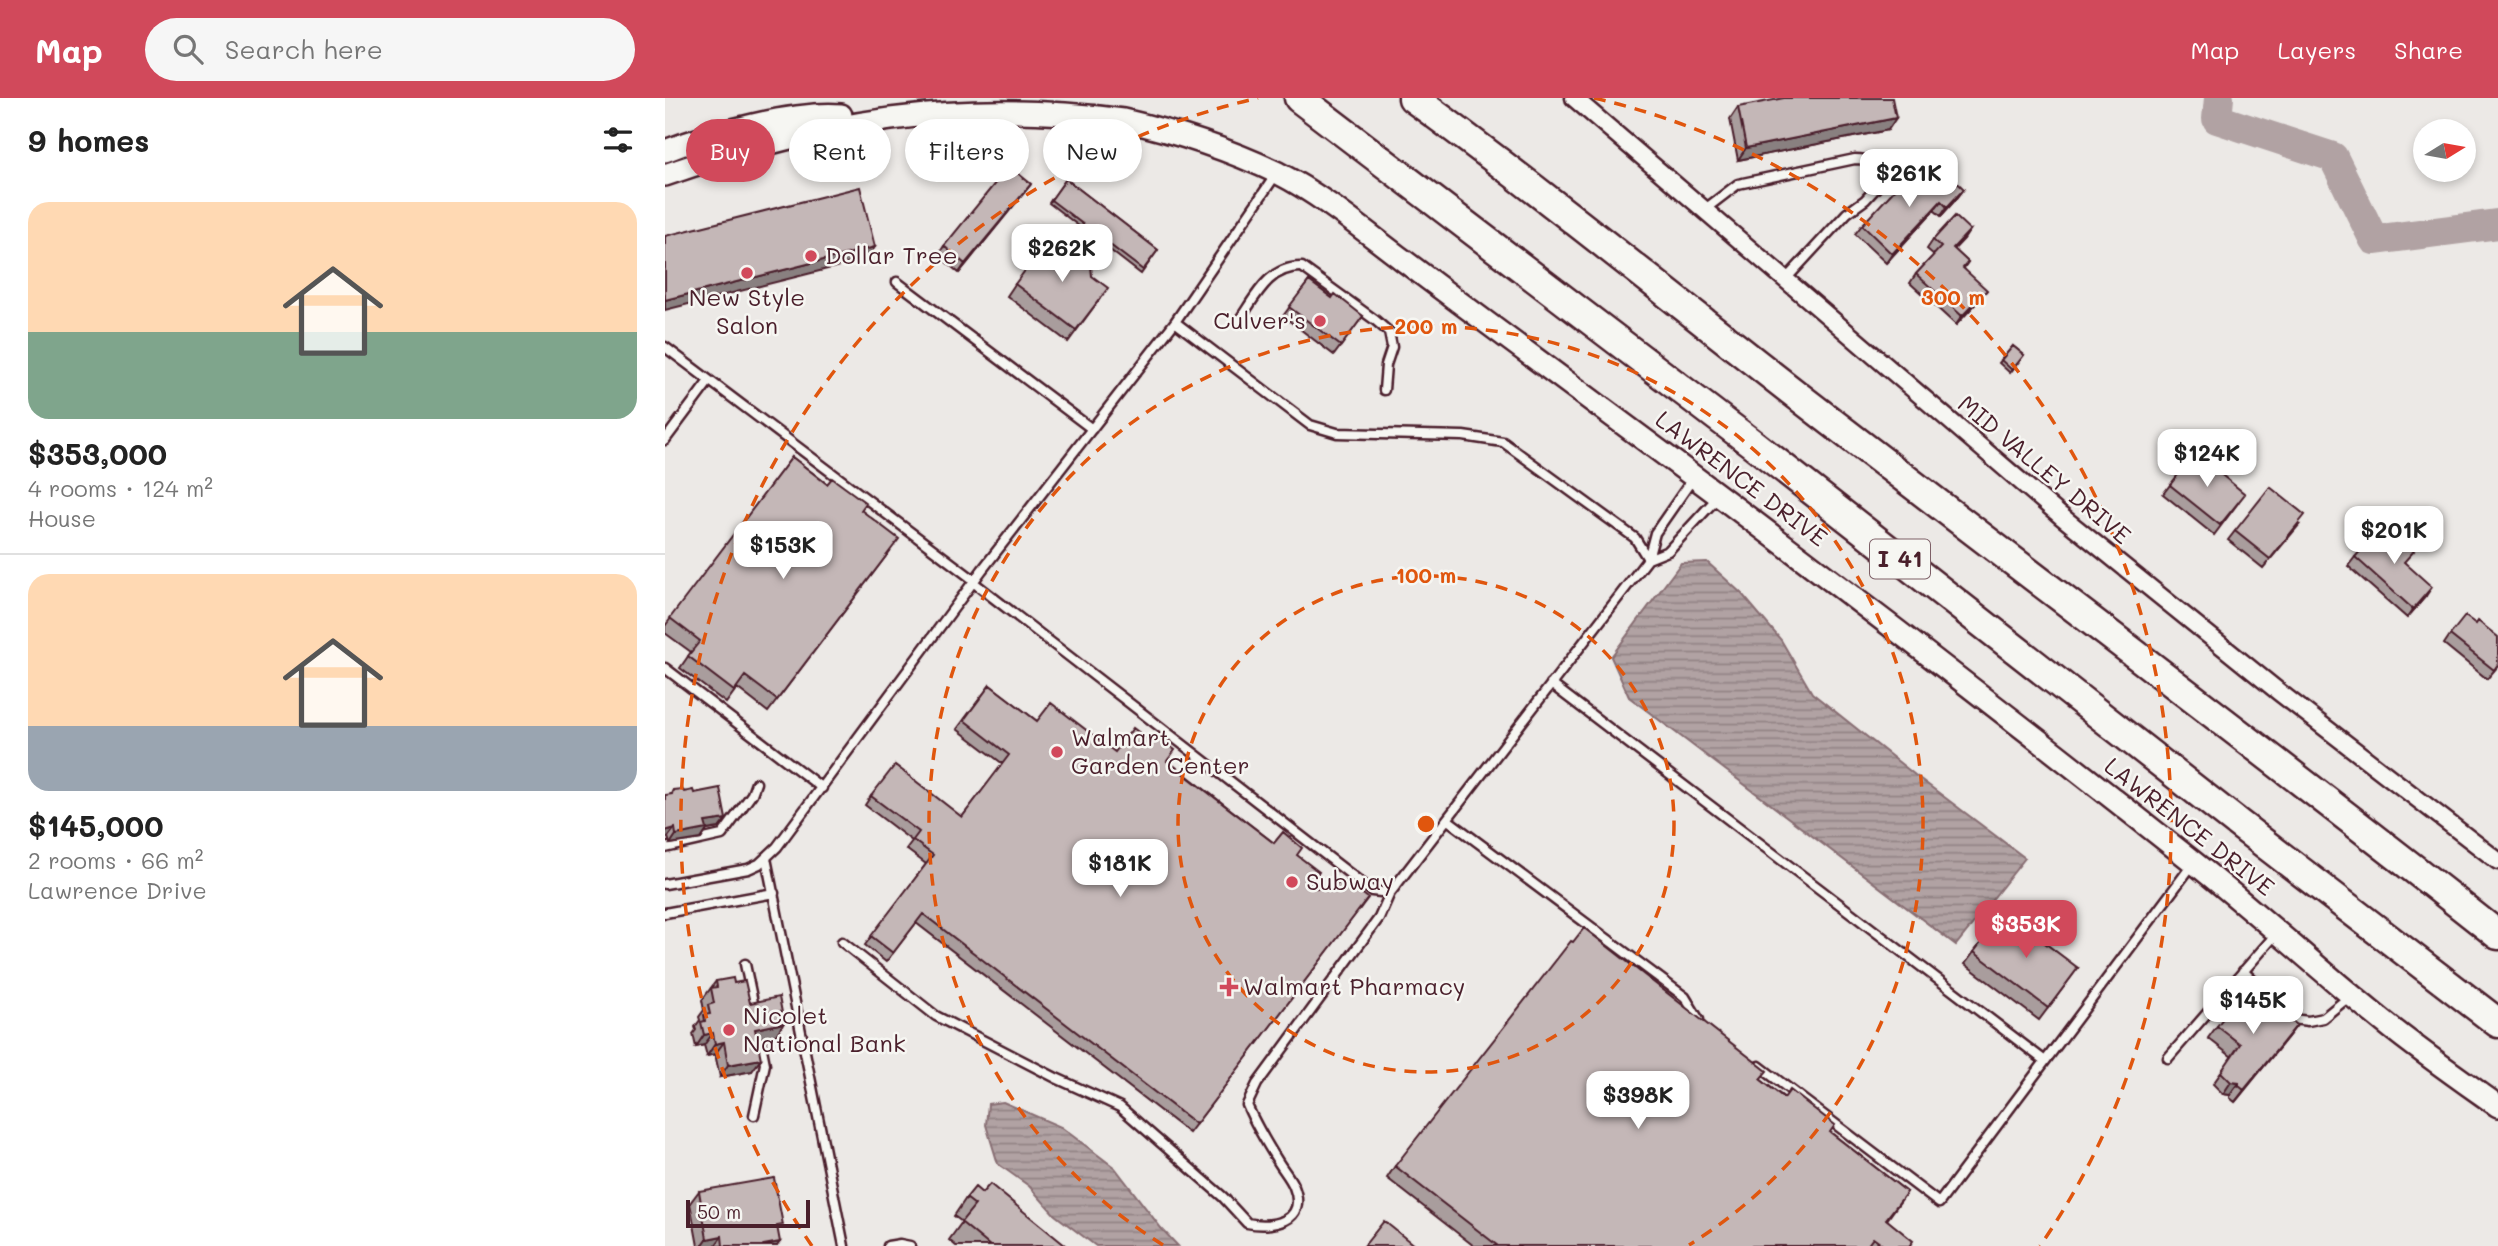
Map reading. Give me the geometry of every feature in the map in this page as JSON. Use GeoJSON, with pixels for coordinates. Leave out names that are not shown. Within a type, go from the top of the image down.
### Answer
{"type":"FeatureCollection","features":[{"type":"Feature","properties":{"kind":"highway","name":"I 41"},"geometry":{"type":"LineString","coordinates":[[1299,98],[1753,444],[2229,817],[2498,1023]]}},
{"type":"Feature","properties":{"kind":"highway","name":"I 41"},"geometry":{"type":"LineString","coordinates":[[1413,98],[2241,734],[2498,935]]}},
{"type":"Feature","properties":{"kind":"main road","name":"LAWRENCE DRIVE"},"geometry":{"type":"LineString","coordinates":[[665,175],[715,158],[860,118],[935,107],[989,105],[1032,106],[1086,113],[1170,133],[1277,173],[1304,188],[1366,232],[1720,495],[2194,862],[2384,1023],[2498,1106]]}},
{"type":"Feature","properties":{"kind":"main road","name":"LAWRENCE DRIVE"},"geometry":{"type":"LineString","coordinates":[[665,151],[761,124],[825,114],[860,118]]}},
{"type":"Feature","properties":{"kind":"street","name":"MID VALLEY DRIVE"},"geometry":{"type":"LineString","coordinates":[[1574,98],[2061,516],[2279,692],[2498,861]]}},
{"type":"Feature","properties":{"kind":"lane"},"geometry":{"type":"LineString","coordinates":[[1704,210],[1738,184],[1855,159],[1864,159],[1874,164],[1881,176],[1877,187],[1847,213],[1786,279]]}},
{"type":"Feature","properties":{"kind":"lane"},"geometry":{"type":"LineString","coordinates":[[665,884],[754,867],[789,833],[974,581],[1175,322],[1277,173]]}},
{"type":"Feature","properties":{"kind":"lane"},"geometry":{"type":"LineString","coordinates":[[1238,322],[1264,284],[1279,270],[1301,267],[1389,332],[1392,347],[1386,365],[1384,390]]}},
{"type":"Feature","properties":{"kind":"lane"},"geometry":{"type":"LineString","coordinates":[[897,282],[1092,429]]}},
{"type":"Feature","properties":{"kind":"lane"},"geometry":{"type":"LineString","coordinates":[[1175,322],[1310,425],[1337,433],[1464,436],[1503,442],[1635,538],[1648,559]]}},
{"type":"Feature","properties":{"kind":"lane"},"geometry":{"type":"LineString","coordinates":[[665,348],[974,581],[1372,891],[1391,893]]}},
{"type":"Feature","properties":{"kind":"lane"},"geometry":{"type":"LineString","coordinates":[[665,440],[709,381]]}},
{"type":"Feature","properties":{"kind":"lane"},"geometry":{"type":"LineString","coordinates":[[842,942],[936,1016],[1120,1107],[1223,1197],[1247,1223],[1276,1225],[1288,1218],[1296,1207],[1295,1188],[1257,1129],[1247,1105],[1257,1084],[1380,918],[1391,893],[1648,559],[1655,533],[1695,477]]}},
{"type":"Feature","properties":{"kind":"lane"},"geometry":{"type":"LineString","coordinates":[[1648,559],[1668,551],[1720,495]]}},
{"type":"Feature","properties":{"kind":"lane"},"geometry":{"type":"LineString","coordinates":[[665,668],[822,788]]}},
{"type":"Feature","properties":{"kind":"lane"},"geometry":{"type":"LineString","coordinates":[[1551,684],[2045,1061]]}},
{"type":"Feature","properties":{"kind":"lane"},"geometry":{"type":"LineString","coordinates":[[665,848],[722,835],[752,794],[756,783]]}},
{"type":"Feature","properties":{"kind":"lane"},"geometry":{"type":"LineString","coordinates":[[1448,820],[1685,997],[1696,1018],[1706,1026]]}},
{"type":"Feature","properties":{"kind":"lane"},"geometry":{"type":"LineString","coordinates":[[766,858],[844,1246]]}},
{"type":"Feature","properties":{"kind":"lane"},"geometry":{"type":"LineString","coordinates":[[1756,1064],[1939,1203],[2194,862]]}},
{"type":"Feature","properties":{"kind":"lane"},"geometry":{"type":"LineString","coordinates":[[665,913],[774,893]]}},
{"type":"Feature","properties":{"kind":"lane"},"geometry":{"type":"LineString","coordinates":[[2168,1058],[2278,932]]}},
{"type":"Feature","properties":{"kind":"lane"},"geometry":{"type":"LineString","coordinates":[[745,964],[755,1013]]}},
{"type":"Feature","properties":{"kind":"lane"},"geometry":{"type":"LineString","coordinates":[[2243,971],[2293,1019],[2308,1021],[2323,1018],[2352,995]]}},
{"type":"Feature","properties":{"kind":"lane"},"geometry":{"type":"LineString","coordinates":[[754,1115],[765,1064],[760,1038]]}},
{"type":"Feature","properties":{"kind":"lane"},"geometry":{"type":"LineString","coordinates":[[888,1246],[911,1246]]}},
{"type":"Feature","properties":{"kind":"shaded area"},"geometry":{"type":"Polygon","coordinates":[[[1707,562],[1742,594],[1781,640],[1812,693],[2025,858],[1956,945],[1629,697],[1611,657],[1681,563],[1707,562]]]}},
{"type":"Feature","properties":{"kind":"shaded area"},"geometry":{"type":"Polygon","coordinates":[[[1003,1102],[1061,1127],[1115,1168],[1178,1246],[1096,1246],[1055,1215],[1029,1186],[998,1164],[986,1125],[988,1104],[1003,1102]]]}},
{"type":"Feature","properties":{"kind":"building"},"geometry":{"type":"Polygon","coordinates":[[[1784,98],[1892,98],[1896,118],[1746,148],[1738,107],[1784,98]]]}},
{"type":"Feature","properties":{"kind":"building"},"geometry":{"type":"Polygon","coordinates":[[[1911,172],[1930,189],[1946,172],[1964,189],[1947,207],[1941,201],[1892,254],[1862,225],[1911,172]]]}},
{"type":"Feature","properties":{"kind":"building"},"geometry":{"type":"Polygon","coordinates":[[[996,182],[1031,184],[965,264],[944,246],[996,182]]]}},
{"type":"Feature","properties":{"kind":"building"},"geometry":{"type":"Polygon","coordinates":[[[1064,182],[1070,182],[1158,250],[1143,270],[1051,200],[1064,182]]]}},
{"type":"Feature","properties":{"kind":"building"},"geometry":{"type":"Polygon","coordinates":[[[860,187],[875,247],[665,300],[665,236],[860,187]]]}},
{"type":"Feature","properties":{"kind":"building"},"geometry":{"type":"Polygon","coordinates":[[[1955,216],[1970,230],[1953,248],[1968,262],[1963,268],[1987,290],[1962,316],[1916,274],[1941,247],[1933,240],[1955,216]]]}},
{"type":"Feature","properties":{"kind":"building"},"geometry":{"type":"Polygon","coordinates":[[[1047,241],[1060,250],[1070,250],[1091,266],[1092,276],[1108,288],[1076,330],[1015,284],[1047,241]]]}},
{"type":"Feature","properties":{"kind":"building","name":"Culver's"},"geometry":{"type":"Polygon","coordinates":[[[1309,281],[1332,298],[1335,294],[1363,316],[1341,346],[1289,307],[1309,281]]]}},
{"type":"Feature","properties":{"kind":"building"},"geometry":{"type":"Polygon","coordinates":[[[2013,346],[2024,355],[2012,370],[2001,360],[2013,346]]]}},
{"type":"Feature","properties":{"kind":"building"},"geometry":{"type":"Polygon","coordinates":[[[2195,453],[2245,494],[2220,525],[2170,485],[2195,453]]]}},
{"type":"Feature","properties":{"kind":"building"},"geometry":{"type":"Polygon","coordinates":[[[792,457],[827,484],[832,478],[866,503],[861,510],[899,539],[777,700],[745,676],[734,691],[688,656],[700,641],[670,618],[792,457]]]}},
{"type":"Feature","properties":{"kind":"building"},"geometry":{"type":"Polygon","coordinates":[[[2270,487],[2305,515],[2270,559],[2235,531],[2270,487]]]}},
{"type":"Feature","properties":{"kind":"building"},"geometry":{"type":"Polygon","coordinates":[[[2383,525],[2414,551],[2404,562],[2432,587],[2413,609],[2355,557],[2383,525]]]}},
{"type":"Feature","properties":{"kind":"building"},"geometry":{"type":"Polygon","coordinates":[[[2465,616],[2476,624],[2478,621],[2498,637],[2498,664],[2494,670],[2450,635],[2465,616]]]}},
{"type":"Feature","properties":{"kind":"building"},"geometry":{"type":"Polygon","coordinates":[[[990,685],[1037,721],[1051,703],[1115,752],[1133,728],[1150,741],[1155,735],[1175,750],[1167,761],[1274,843],[1283,832],[1302,848],[1297,855],[1319,872],[1310,884],[1316,888],[1333,888],[1337,883],[1346,881],[1368,898],[1196,1124],[923,914],[893,953],[871,936],[933,855],[913,840],[919,832],[871,796],[895,765],[962,817],[1009,755],[964,720],[990,685]]]}},
{"type":"Feature","properties":{"kind":"building"},"geometry":{"type":"Polygon","coordinates":[[[720,788],[726,819],[705,822],[707,829],[676,835],[675,828],[665,831],[665,795],[672,794],[673,790],[693,790],[694,793],[720,788]]]}},
{"type":"Feature","properties":{"kind":"building"},"geometry":{"type":"Polygon","coordinates":[[[2004,912],[2078,968],[2048,1008],[1974,952],[2004,912]]]}},
{"type":"Feature","properties":{"kind":"building"},"geometry":{"type":"Polygon","coordinates":[[[1584,928],[1767,1071],[1760,1079],[1784,1098],[1790,1090],[1835,1125],[1830,1132],[1907,1192],[1886,1219],[1913,1241],[1909,1246],[1884,1246],[1873,1238],[1867,1246],[1498,1246],[1395,1166],[1584,928]]]}},
{"type":"Feature","properties":{"kind":"building"},"geometry":{"type":"Polygon","coordinates":[[[733,978],[734,983],[745,981],[750,1003],[779,997],[784,1023],[755,1029],[761,1059],[728,1065],[724,1042],[715,1044],[713,1033],[704,1035],[701,1022],[705,1021],[704,1015],[710,1014],[708,1005],[714,1003],[711,988],[717,987],[716,981],[733,978]]]}},
{"type":"Feature","properties":{"kind":"building"},"geometry":{"type":"Polygon","coordinates":[[[2248,986],[2297,1025],[2244,1090],[2239,1083],[2231,1082],[2221,1072],[2240,1044],[2217,1026],[2248,986]]]}},
{"type":"Feature","properties":{"kind":"building"},"geometry":{"type":"Polygon","coordinates":[[[774,1178],[783,1225],[777,1226],[780,1242],[765,1246],[723,1246],[722,1236],[707,1239],[699,1191],[774,1178]]]}},
{"type":"Feature","properties":{"kind":"building"},"geometry":{"type":"Polygon","coordinates":[[[990,1184],[1066,1246],[990,1246],[961,1222],[975,1205],[966,1198],[975,1187],[982,1193],[990,1184]]]}},
{"type":"Feature","properties":{"kind":"building"},"geometry":{"type":"Polygon","coordinates":[[[1384,1221],[1415,1246],[1364,1246],[1384,1221]]]}},
{"type":"Feature","properties":{"kind":"waterway"},"geometry":{"type":"LineString","coordinates":[[2219,98],[2217,119],[2333,157],[2374,240],[2498,224]]}},
{"type":"Feature","properties":{"kind":"place","name":"Dollar Tree"},"geometry":{"type":"Point","coordinates":[811,256]}},
{"type":"Feature","properties":{"kind":"place","name":"New Style Salon"},"geometry":{"type":"Point","coordinates":[747,273]}},
{"type":"Feature","properties":{"kind":"place","name":"Culver's"},"geometry":{"type":"Point","coordinates":[1320,321]}},
{"type":"Feature","properties":{"kind":"place","name":"Walmart Garden Center"},"geometry":{"type":"Point","coordinates":[1057,752]}},
{"type":"Feature","properties":{"kind":"place","name":"Subway"},"geometry":{"type":"Point","coordinates":[1292,882]}},
{"type":"Feature","properties":{"kind":"place","name":"Walmart Pharmacy"},"geometry":{"type":"Point","coordinates":[1229,987]}},
{"type":"Feature","properties":{"kind":"place","name":"Nicolet National Bank"},"geometry":{"type":"Point","coordinates":[729,1030]}}]}
